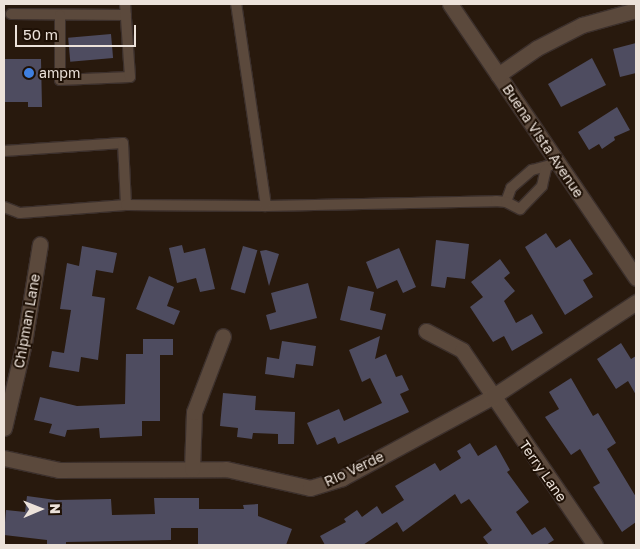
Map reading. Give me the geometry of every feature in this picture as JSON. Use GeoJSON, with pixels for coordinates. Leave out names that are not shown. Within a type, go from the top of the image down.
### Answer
{"type":"FeatureCollection","features":[{"type":"Feature","properties":{"kind":"street","name":"Buena Vista Avenue"},"geometry":{"type":"LineString","coordinates":[[450,4],[498,74],[551,165],[636,278]]}},
{"type":"Feature","properties":{"kind":"street"},"geometry":{"type":"LineString","coordinates":[[498,74],[537,48],[582,25],[636,10]]}},
{"type":"Feature","properties":{"kind":"street","name":"Chipman Lane"},"geometry":{"type":"LineString","coordinates":[[4,428],[24,343],[40,244]]}},
{"type":"Feature","properties":{"kind":"street","name":"Rio Verde"},"geometry":{"type":"LineString","coordinates":[[4,458],[59,470],[192,469],[250,472],[310,488],[342,478],[492,397],[636,302]]}},
{"type":"Feature","properties":{"kind":"street","name":"Terry Lane"},"geometry":{"type":"LineString","coordinates":[[426,331],[462,350],[492,397],[594,545]]}},
{"type":"Feature","properties":{"kind":"street"},"geometry":{"type":"LineString","coordinates":[[192,469],[194,412],[223,336]]}},
{"type":"Feature","properties":{"kind":"lane"},"geometry":{"type":"LineString","coordinates":[[60,14],[60,80],[130,77],[125,4]]}},
{"type":"Feature","properties":{"kind":"lane"},"geometry":{"type":"LineString","coordinates":[[236,4],[266,206]]}},
{"type":"Feature","properties":{"kind":"lane"},"geometry":{"type":"LineString","coordinates":[[11,14],[126,15]]}},
{"type":"Feature","properties":{"kind":"lane"},"geometry":{"type":"LineString","coordinates":[[4,151],[123,143],[126,205]]}},
{"type":"Feature","properties":{"kind":"lane"},"geometry":{"type":"LineString","coordinates":[[506,202],[511,188],[532,170],[551,165]]}},
{"type":"Feature","properties":{"kind":"lane"},"geometry":{"type":"LineString","coordinates":[[4,208],[20,213],[126,205],[266,206],[506,202],[520,209],[533,198],[542,186],[551,165]]}},
{"type":"Feature","properties":{"kind":"building"},"geometry":{"type":"Polygon","coordinates":[[[111,34],[113,58],[70,62],[68,38],[111,34]]]}},
{"type":"Feature","properties":{"kind":"building"},"geometry":{"type":"Polygon","coordinates":[[[636,43],[636,73],[620,77],[613,49],[636,43]]]}},
{"type":"Feature","properties":{"kind":"building"},"geometry":{"type":"Polygon","coordinates":[[[592,58],[606,85],[561,107],[548,84],[592,58]]]}},
{"type":"Feature","properties":{"kind":"building"},"geometry":{"type":"Polygon","coordinates":[[[4,59],[41,59],[42,107],[28,107],[28,102],[4,102],[4,59]]]}},
{"type":"Feature","properties":{"kind":"building"},"geometry":{"type":"Polygon","coordinates":[[[617,107],[630,130],[614,137],[615,140],[602,149],[599,144],[589,150],[578,132],[617,107]]]}},
{"type":"Feature","properties":{"kind":"building"},"geometry":{"type":"Polygon","coordinates":[[[546,233],[556,248],[570,239],[593,274],[583,280],[593,297],[565,315],[525,247],[546,233]]]}},
{"type":"Feature","properties":{"kind":"building"},"geometry":{"type":"Polygon","coordinates":[[[436,240],[469,244],[465,279],[447,277],[445,288],[431,286],[436,240]]]}},
{"type":"Feature","properties":{"kind":"building"},"geometry":{"type":"Polygon","coordinates":[[[182,245],[184,253],[205,248],[215,289],[200,292],[196,278],[177,283],[169,248],[182,245]]]}},
{"type":"Feature","properties":{"kind":"building"},"geometry":{"type":"Polygon","coordinates":[[[82,246],[117,253],[113,273],[96,270],[92,296],[105,298],[98,360],[81,357],[79,372],[49,367],[52,351],[64,353],[71,310],[60,309],[67,263],[79,266],[82,246]]]}},
{"type":"Feature","properties":{"kind":"building"},"geometry":{"type":"Polygon","coordinates":[[[243,246],[257,250],[245,293],[231,289],[243,246]]]}},
{"type":"Feature","properties":{"kind":"building"},"geometry":{"type":"Polygon","coordinates":[[[399,248],[416,287],[403,293],[397,280],[377,289],[366,262],[399,248]]]}},
{"type":"Feature","properties":{"kind":"building"},"geometry":{"type":"Polygon","coordinates":[[[266,250],[279,254],[269,286],[260,251],[266,250]]]}},
{"type":"Feature","properties":{"kind":"building"},"geometry":{"type":"Polygon","coordinates":[[[500,259],[510,273],[504,278],[515,291],[504,301],[516,323],[532,314],[543,333],[512,351],[504,336],[493,342],[470,307],[483,297],[471,282],[500,259]]]}},
{"type":"Feature","properties":{"kind":"building"},"geometry":{"type":"Polygon","coordinates":[[[149,276],[174,287],[167,306],[180,311],[174,325],[136,309],[149,276]]]}},
{"type":"Feature","properties":{"kind":"building"},"geometry":{"type":"Polygon","coordinates":[[[308,283],[317,318],[270,330],[266,315],[276,312],[271,293],[308,283]]]}},
{"type":"Feature","properties":{"kind":"building"},"geometry":{"type":"Polygon","coordinates":[[[348,286],[374,292],[370,310],[386,314],[382,330],[340,320],[348,286]]]}},
{"type":"Feature","properties":{"kind":"building"},"geometry":{"type":"Polygon","coordinates":[[[380,336],[375,359],[386,354],[396,377],[402,375],[409,390],[400,394],[409,412],[338,444],[335,437],[317,445],[307,423],[339,409],[344,421],[382,403],[370,378],[362,382],[349,350],[380,336]]]}},
{"type":"Feature","properties":{"kind":"building"},"geometry":{"type":"Polygon","coordinates":[[[143,339],[173,339],[173,355],[160,355],[160,421],[142,421],[142,436],[100,438],[99,428],[67,430],[65,437],[49,433],[52,424],[34,420],[40,397],[77,406],[125,404],[126,354],[143,354],[143,339]]]}},
{"type":"Feature","properties":{"kind":"building"},"geometry":{"type":"Polygon","coordinates":[[[282,341],[316,346],[313,366],[296,364],[294,378],[265,374],[267,357],[279,359],[282,341]]]}},
{"type":"Feature","properties":{"kind":"building"},"geometry":{"type":"Polygon","coordinates":[[[621,343],[631,359],[636,356],[636,395],[628,381],[616,389],[597,359],[621,343]]]}},
{"type":"Feature","properties":{"kind":"building"},"geometry":{"type":"Polygon","coordinates":[[[571,378],[593,416],[598,413],[616,443],[607,449],[636,497],[636,522],[622,532],[593,487],[600,483],[580,449],[571,455],[545,417],[559,409],[549,392],[571,378]]]}},
{"type":"Feature","properties":{"kind":"building"},"geometry":{"type":"Polygon","coordinates":[[[223,393],[256,396],[255,410],[295,412],[294,444],[278,444],[278,434],[253,433],[252,439],[237,437],[238,428],[220,426],[223,393]]]}},
{"type":"Feature","properties":{"kind":"building"},"geometry":{"type":"Polygon","coordinates":[[[470,443],[478,456],[496,445],[510,470],[507,472],[529,502],[516,512],[532,535],[545,527],[554,540],[546,545],[489,545],[483,537],[492,530],[469,499],[461,504],[455,494],[403,532],[397,522],[363,545],[325,545],[320,536],[346,522],[344,519],[357,510],[362,517],[377,506],[382,514],[404,500],[395,486],[435,463],[440,471],[461,458],[457,451],[470,443]]]}},
{"type":"Feature","properties":{"kind":"building"},"geometry":{"type":"Polygon","coordinates":[[[27,496],[56,500],[111,499],[112,515],[155,514],[154,498],[199,498],[199,509],[244,509],[243,505],[258,504],[258,516],[292,529],[286,545],[198,544],[198,528],[171,528],[171,540],[66,542],[66,545],[47,545],[47,540],[4,535],[6,510],[25,512],[27,496]]]}},
{"type":"Feature","properties":{"kind":"place","name":"ampm"},"geometry":{"type":"Point","coordinates":[29,73]}}]}
